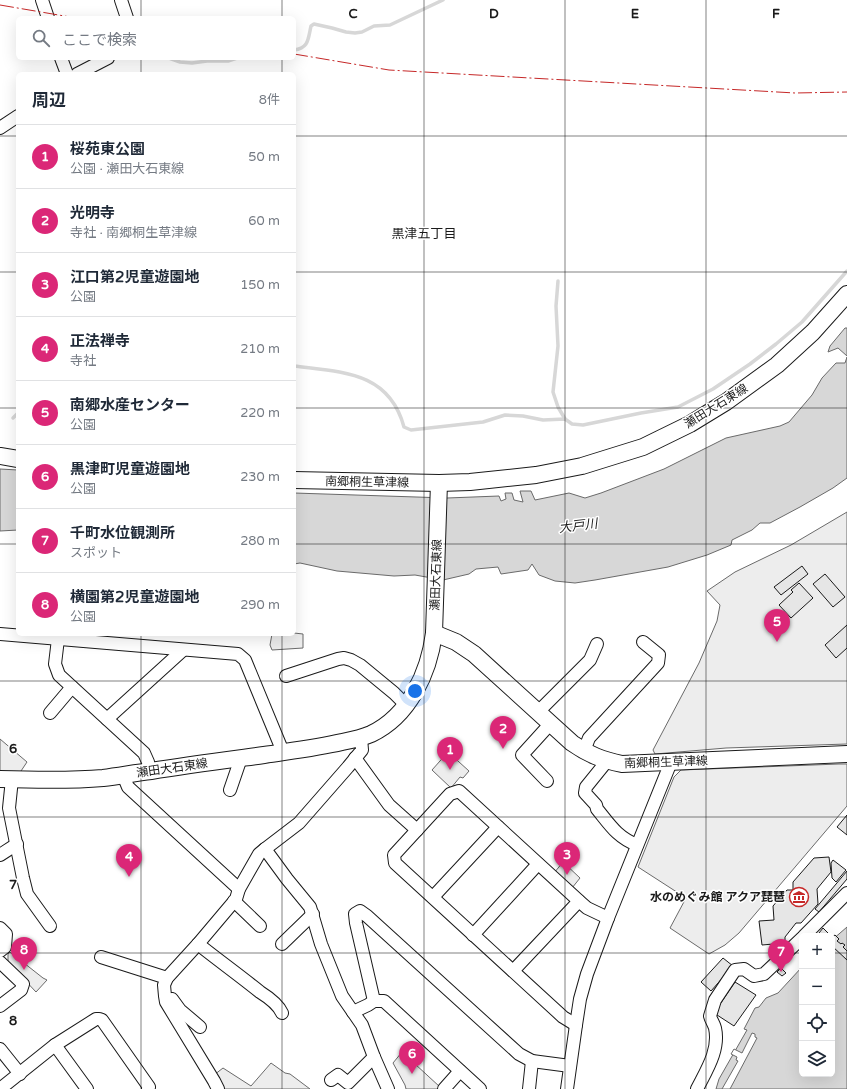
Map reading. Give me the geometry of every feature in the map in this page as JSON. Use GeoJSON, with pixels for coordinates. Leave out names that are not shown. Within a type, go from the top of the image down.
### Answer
{"type":"FeatureCollection","features":[{"type":"Feature","properties":{"kind":"main road","name":"瀬田大石東線"},"geometry":{"type":"LineString","coordinates":[[6,779],[84,779],[123,775],[309,749],[361,738],[371,734],[387,724],[406,705],[423,677],[431,654],[434,628],[439,488],[470,482],[536,475],[582,466],[643,447],[690,424],[720,406],[771,369],[813,332],[847,294]]}},
{"type":"Feature","properties":{"kind":"main road"},"geometry":{"type":"LineString","coordinates":[[0,456],[16,459]]}},
{"type":"Feature","properties":{"kind":"main road","name":"南郷桐生草津線"},"geometry":{"type":"LineString","coordinates":[[296,480],[439,488]]}},
{"type":"Feature","properties":{"kind":"main road","name":"南郷桐生草津線"},"geometry":{"type":"LineString","coordinates":[[434,628],[474,654],[572,743],[592,756],[607,761],[622,764],[847,754]]}},
{"type":"Feature","properties":{"kind":"street"},"geometry":{"type":"LineString","coordinates":[[42,0],[47,16]]}},
{"type":"Feature","properties":{"kind":"street"},"geometry":{"type":"LineString","coordinates":[[121,0],[126,16]]}},
{"type":"Feature","properties":{"kind":"street"},"geometry":{"type":"LineString","coordinates":[[62,60],[66,72]]}},
{"type":"Feature","properties":{"kind":"street"},"geometry":{"type":"LineString","coordinates":[[81,72],[104,60]]}},
{"type":"Feature","properties":{"kind":"street"},"geometry":{"type":"LineString","coordinates":[[0,128],[16,117]]}},
{"type":"Feature","properties":{"kind":"street"},"geometry":{"type":"LineString","coordinates":[[0,634],[16,635]]}},
{"type":"Feature","properties":{"kind":"street"},"geometry":{"type":"LineString","coordinates":[[23,636],[238,654],[245,660],[284,752]]}},
{"type":"Feature","properties":{"kind":"street"},"geometry":{"type":"LineString","coordinates":[[58,639],[55,664],[59,675],[144,753],[150,771]]}},
{"type":"Feature","properties":{"kind":"street"},"geometry":{"type":"LineString","coordinates":[[584,751],[589,738],[658,663],[659,655],[643,642]]}},
{"type":"Feature","properties":{"kind":"street"},"geometry":{"type":"LineString","coordinates":[[538,712],[590,660],[597,644]]}},
{"type":"Feature","properties":{"kind":"street"},"geometry":{"type":"LineString","coordinates":[[107,719],[183,650]]}},
{"type":"Feature","properties":{"kind":"street"},"geometry":{"type":"LineString","coordinates":[[286,676],[344,658],[360,665],[406,705]]}},
{"type":"Feature","properties":{"kind":"street"},"geometry":{"type":"LineString","coordinates":[[50,713],[72,687]]}},
{"type":"Feature","properties":{"kind":"street"},"geometry":{"type":"LineString","coordinates":[[547,781],[522,755],[551,724]]}},
{"type":"Feature","properties":{"kind":"street"},"geometry":{"type":"LineString","coordinates":[[218,1089],[166,1002],[165,984],[236,899],[259,854],[298,823],[362,750],[361,738]]}},
{"type":"Feature","properties":{"kind":"street"},"geometry":{"type":"LineString","coordinates":[[230,790],[241,758]]}},
{"type":"Feature","properties":{"kind":"street"},"geometry":{"type":"LineString","coordinates":[[355,758],[389,805],[418,830]]}},
{"type":"Feature","properties":{"kind":"street"},"geometry":{"type":"LineString","coordinates":[[607,761],[586,787],[585,794],[596,804],[597,810],[619,835],[627,841],[637,845]]}},
{"type":"Feature","properties":{"kind":"street"},"geometry":{"type":"LineString","coordinates":[[567,1089],[580,999],[587,974],[670,762]]}},
{"type":"Feature","properties":{"kind":"street"},"geometry":{"type":"LineString","coordinates":[[123,775],[128,787],[240,889]]}},
{"type":"Feature","properties":{"kind":"street"},"geometry":{"type":"LineString","coordinates":[[6,779],[9,808],[27,894],[50,926]]}},
{"type":"Feature","properties":{"kind":"street"},"geometry":{"type":"LineString","coordinates":[[576,1025],[563,1017],[395,863],[394,855],[450,794],[459,791],[587,908],[608,918]]}},
{"type":"Feature","properties":{"kind":"street"},"geometry":{"type":"LineString","coordinates":[[433,898],[498,827]]}},
{"type":"Feature","properties":{"kind":"street"},"geometry":{"type":"LineString","coordinates":[[0,855],[17,844]]}},
{"type":"Feature","properties":{"kind":"street"},"geometry":{"type":"LineString","coordinates":[[264,849],[310,907],[321,944],[342,996],[362,1025],[388,1089]]}},
{"type":"Feature","properties":{"kind":"street"},"geometry":{"type":"LineString","coordinates":[[474,935],[538,864]]}},
{"type":"Feature","properties":{"kind":"street"},"geometry":{"type":"LineString","coordinates":[[807,933],[847,893]]}},
{"type":"Feature","properties":{"kind":"street"},"geometry":{"type":"LineString","coordinates":[[234,901],[260,926]]}},
{"type":"Feature","properties":{"kind":"street"},"geometry":{"type":"LineString","coordinates":[[513,972],[579,901]]}},
{"type":"Feature","properties":{"kind":"street"},"geometry":{"type":"LineString","coordinates":[[374,1001],[356,923],[355,914],[360,911],[519,1054],[532,1060],[570,1066]]}},
{"type":"Feature","properties":{"kind":"street"},"geometry":{"type":"LineString","coordinates":[[282,944],[312,914]]}},
{"type":"Feature","properties":{"kind":"street"},"geometry":{"type":"LineString","coordinates":[[0,928],[6,934],[5,947],[0,951]]}},
{"type":"Feature","properties":{"kind":"street"},"geometry":{"type":"LineString","coordinates":[[697,1089],[710,1065],[716,1045],[715,1028],[710,1016],[715,1000],[724,985],[735,970],[744,969],[754,976],[764,974],[799,941]]}},
{"type":"Feature","properties":{"kind":"street"},"geometry":{"type":"LineString","coordinates":[[198,944],[269,999],[281,1009],[282,1013]]}},
{"type":"Feature","properties":{"kind":"street"},"geometry":{"type":"LineString","coordinates":[[101,957],[165,984],[180,1010],[200,1027]]}},
{"type":"Feature","properties":{"kind":"street"},"geometry":{"type":"LineString","coordinates":[[0,962],[23,984],[21,990],[0,1006]]}},
{"type":"Feature","properties":{"kind":"street"},"geometry":{"type":"LineString","coordinates":[[353,1012],[374,1001],[384,1001],[480,1089]]}},
{"type":"Feature","properties":{"kind":"street"},"geometry":{"type":"LineString","coordinates":[[0,1089],[55,1045],[96,1019],[102,1020],[149,1087],[148,1089]]}},
{"type":"Feature","properties":{"kind":"street"},"geometry":{"type":"LineString","coordinates":[[55,1045],[87,1089]]}},
{"type":"Feature","properties":{"kind":"street"},"geometry":{"type":"LineString","coordinates":[[0,1049],[20,1074]]}},
{"type":"Feature","properties":{"kind":"street"},"geometry":{"type":"LineString","coordinates":[[331,1080],[338,1075],[348,1083],[374,1057]]}},
{"type":"Feature","properties":{"kind":"street"},"geometry":{"type":"LineString","coordinates":[[529,1089],[532,1060]]}},
{"type":"Feature","properties":{"kind":"street"},"geometry":{"type":"LineString","coordinates":[[444,1089],[460,1070]]}},
{"type":"Feature","properties":{"kind":"shaded area"},"geometry":{"type":"Polygon","coordinates":[[[847,512],[847,744],[726,748],[655,754],[653,750],[699,663],[717,621],[720,605],[707,591],[735,572],[791,545],[847,512]]]}},
{"type":"Feature","properties":{"kind":"shaded area"},"geometry":{"type":"Polygon","coordinates":[[[296,633],[303,634],[303,648],[272,650],[270,645],[272,636],[296,636],[296,633]]]}},
{"type":"Feature","properties":{"kind":"shaded area"},"geometry":{"type":"Polygon","coordinates":[[[0,739],[27,762],[19,774],[0,774],[0,739]]]}},
{"type":"Feature","properties":{"kind":"shaded area"},"geometry":{"type":"Polygon","coordinates":[[[448,752],[469,771],[463,778],[460,777],[451,788],[432,770],[448,752]]]}},
{"type":"Feature","properties":{"kind":"shaded area"},"geometry":{"type":"Polygon","coordinates":[[[847,764],[847,806],[739,933],[725,945],[709,954],[670,928],[686,898],[638,867],[674,777],[681,770],[847,764]]]}},
{"type":"Feature","properties":{"kind":"shaded area"},"geometry":{"type":"Polygon","coordinates":[[[563,862],[580,878],[572,888],[554,873],[563,862]]]}},
{"type":"Feature","properties":{"kind":"shaded area"},"geometry":{"type":"Polygon","coordinates":[[[10,952],[47,980],[36,992],[8,962],[8,954],[10,952]]]}},
{"type":"Feature","properties":{"kind":"shaded area"},"geometry":{"type":"Polygon","coordinates":[[[402,1052],[440,1087],[437,1089],[406,1089],[393,1063],[402,1052]]]}},
{"type":"Feature","properties":{"kind":"shaded area"},"geometry":{"type":"Polygon","coordinates":[[[271,1063],[285,1073],[290,1074],[310,1089],[222,1089],[214,1075],[223,1068],[251,1086],[271,1063]]]}},
{"type":"Feature","properties":{"kind":"water"},"geometry":{"type":"Polygon","coordinates":[[[845,328],[847,328],[847,356],[838,348],[828,352],[830,346],[845,328]]]}},
{"type":"Feature","properties":{"kind":"water","name":"大戸川"},"geometry":{"type":"Polygon","coordinates":[[[847,357],[847,478],[833,488],[770,523],[760,523],[752,530],[732,540],[731,545],[707,555],[668,567],[575,583],[555,581],[539,575],[532,564],[528,570],[501,574],[498,567],[476,569],[469,574],[443,580],[415,575],[394,576],[337,571],[300,563],[296,564],[296,493],[447,498],[499,496],[501,501],[506,499],[505,493],[512,493],[514,500],[523,502],[520,491],[531,491],[535,500],[569,493],[585,498],[664,469],[726,438],[780,426],[789,422],[812,395],[822,378],[836,363],[845,363],[847,357]]]}},
{"type":"Feature","properties":{"kind":"water"},"geometry":{"type":"Polygon","coordinates":[[[0,469],[16,470],[16,530],[0,531],[0,469]]]}},
{"type":"Feature","properties":{"kind":"water"},"geometry":{"type":"Polygon","coordinates":[[[847,927],[847,1089],[716,1089],[719,1079],[747,1030],[744,1029],[755,1008],[759,1007],[766,998],[778,993],[799,970],[799,1077],[835,1077],[835,937],[847,927]]]}},
{"type":"Feature","properties":{"kind":"pier"},"geometry":{"type":"Polygon","coordinates":[[[752,1033],[755,1034],[755,1037],[757,1038],[730,1089],[722,1089],[738,1061],[736,1060],[737,1057],[731,1054],[734,1049],[742,1053],[752,1033]]]}},
{"type":"Feature","properties":{"kind":"building"},"geometry":{"type":"Polygon","coordinates":[[[802,566],[808,574],[781,595],[774,587],[802,566]]]}},
{"type":"Feature","properties":{"kind":"building"},"geometry":{"type":"Polygon","coordinates":[[[825,574],[845,597],[833,607],[813,584],[825,574]]]}},
{"type":"Feature","properties":{"kind":"building"},"geometry":{"type":"Polygon","coordinates":[[[799,583],[813,598],[791,618],[779,605],[793,592],[791,590],[799,583]]]}},
{"type":"Feature","properties":{"kind":"building"},"geometry":{"type":"Polygon","coordinates":[[[847,625],[847,648],[836,658],[825,645],[847,625]]]}},
{"type":"Feature","properties":{"kind":"building"},"geometry":{"type":"Polygon","coordinates":[[[847,815],[847,835],[837,827],[847,815]]]}},
{"type":"Feature","properties":{"kind":"building","name":"水のめぐみ館 アクア琵琶"},"geometry":{"type":"Polygon","coordinates":[[[829,857],[831,872],[817,889],[818,904],[801,923],[796,923],[785,937],[785,943],[762,945],[759,921],[774,920],[773,906],[787,890],[793,890],[793,882],[814,858],[829,857]]]}},
{"type":"Feature","properties":{"kind":"building"},"geometry":{"type":"Polygon","coordinates":[[[833,860],[846,870],[836,882],[832,878],[831,863],[833,860]]]}},
{"type":"Feature","properties":{"kind":"building"},"geometry":{"type":"Polygon","coordinates":[[[847,871],[847,879],[819,912],[815,909],[847,871]]]}},
{"type":"Feature","properties":{"kind":"building"},"geometry":{"type":"Polygon","coordinates":[[[823,928],[828,933],[819,933],[823,928]]]}},
{"type":"Feature","properties":{"kind":"building"},"geometry":{"type":"Polygon","coordinates":[[[835,935],[839,939],[837,941],[845,945],[843,947],[847,951],[847,960],[835,949],[835,935]]]}},
{"type":"Feature","properties":{"kind":"building"},"geometry":{"type":"Polygon","coordinates":[[[723,958],[733,966],[711,991],[701,982],[723,958]]]}},
{"type":"Feature","properties":{"kind":"building"},"geometry":{"type":"Polygon","coordinates":[[[781,968],[786,973],[782,976],[777,972],[781,968]]]}},
{"type":"Feature","properties":{"kind":"building"},"geometry":{"type":"Polygon","coordinates":[[[735,982],[756,995],[734,1026],[714,1013],[735,982]]]}},
{"type":"Feature","properties":{"kind":"waterway"},"geometry":{"type":"LineString","coordinates":[[296,50],[305,45],[311,26],[314,24],[346,32],[362,32],[374,26],[390,25],[443,0]]}},
{"type":"Feature","properties":{"kind":"waterway"},"geometry":{"type":"LineString","coordinates":[[174,60],[192,63],[231,60]]}},
{"type":"Feature","properties":{"kind":"waterway"},"geometry":{"type":"LineString","coordinates":[[296,366],[346,373],[375,385],[387,395],[397,409],[404,427],[411,430],[483,422],[505,415],[523,416],[543,420],[565,419],[572,424],[583,425],[678,407],[713,389],[750,364],[802,322],[847,271]]}},
{"type":"Feature","properties":{"kind":"waterway"},"geometry":{"type":"LineString","coordinates":[[558,281],[556,306],[558,346],[553,392],[558,407],[565,419]]}},
{"type":"Feature","properties":{"kind":"waterway"},"geometry":{"type":"LineString","coordinates":[[13,418],[16,415]]}},
{"type":"Feature","properties":{"kind":"power"},"geometry":{"type":"LineString","coordinates":[[0,5],[64,16]]}},
{"type":"Feature","properties":{"kind":"power"},"geometry":{"type":"LineString","coordinates":[[296,54],[389,70],[795,93],[847,92]]}},
{"type":"Feature","properties":{"kind":"place","name":"南郷水産センター"},"geometry":{"type":"Point","coordinates":[777,642]}},
{"type":"Feature","properties":{"kind":"place","name":"光明寺"},"geometry":{"type":"Point","coordinates":[503,749]}},
{"type":"Feature","properties":{"kind":"place","name":"桜苑東公園"},"geometry":{"type":"Point","coordinates":[450,770]}},
{"type":"Feature","properties":{"kind":"place","name":"江口第2児童遊園地"},"geometry":{"type":"Point","coordinates":[567,875]}},
{"type":"Feature","properties":{"kind":"place","name":"正法禅寺"},"geometry":{"type":"Point","coordinates":[129,877]}},
{"type":"Feature","properties":{"kind":"place","name":"水のめぐみ館 アクア琵琶"},"geometry":{"type":"Point","coordinates":[799,897]}},
{"type":"Feature","properties":{"kind":"place","name":"横園第2児童遊園地"},"geometry":{"type":"Point","coordinates":[24,970]}},
{"type":"Feature","properties":{"kind":"place","name":"千町水位観測所"},"geometry":{"type":"Point","coordinates":[781,972]}},
{"type":"Feature","properties":{"kind":"place","name":"黒津町児童遊園地"},"geometry":{"type":"Point","coordinates":[412,1074]}},
{"type":"Feature","properties":{"kind":"district","name":"黒津五丁目"},"geometry":{"type":"Point","coordinates":[424,234]}}]}
